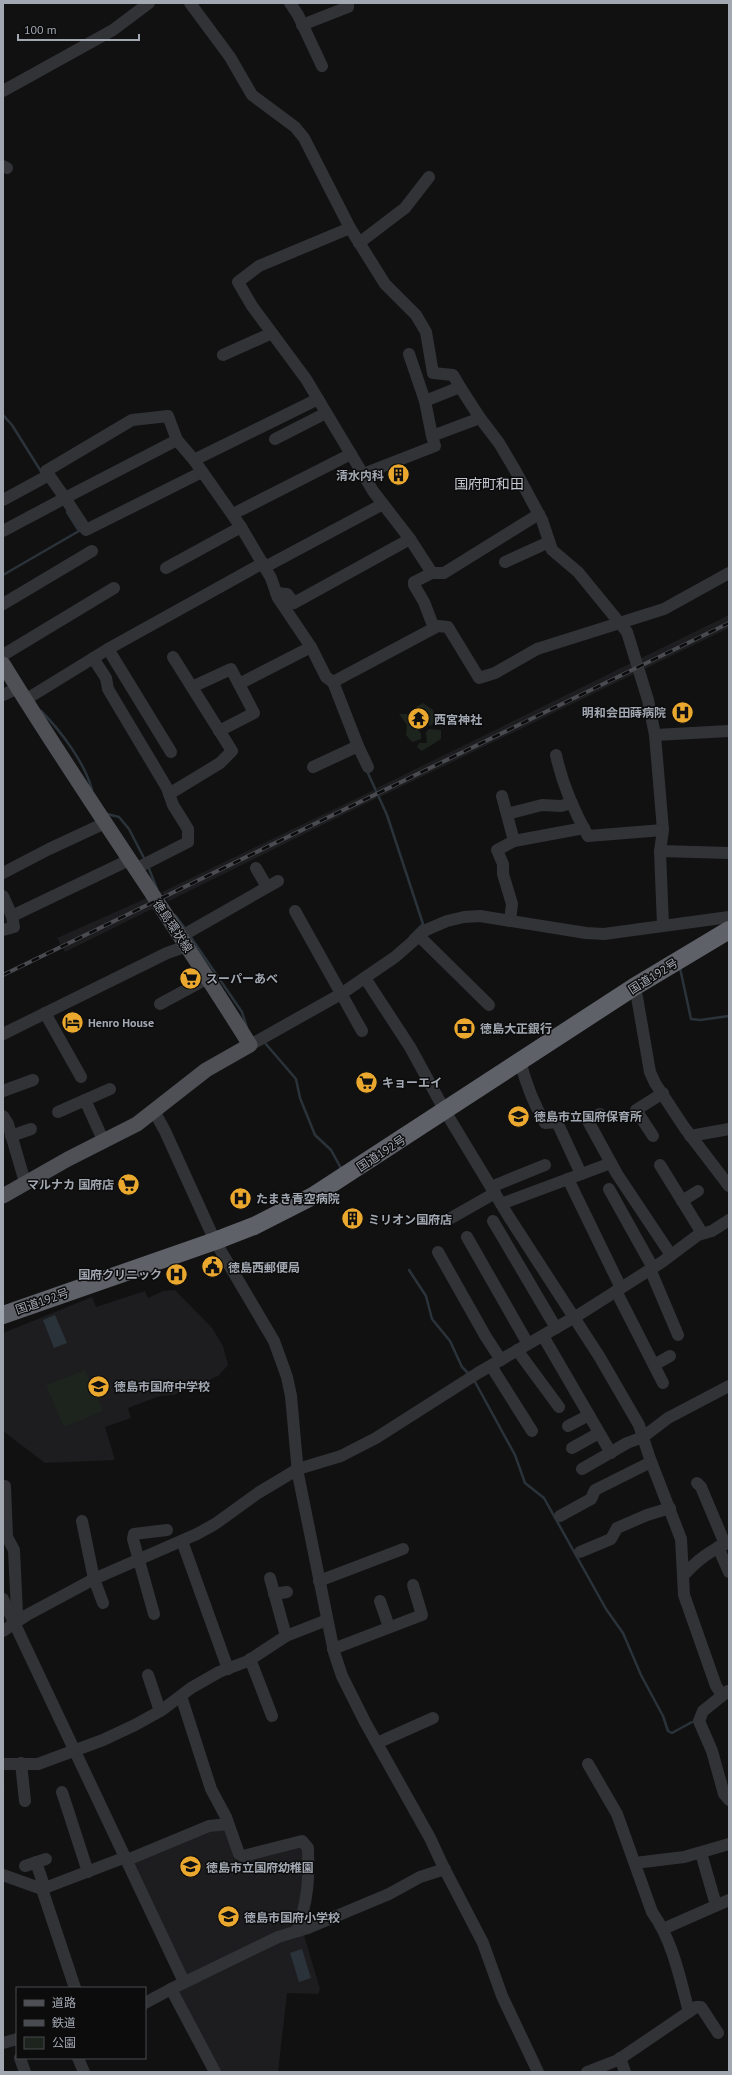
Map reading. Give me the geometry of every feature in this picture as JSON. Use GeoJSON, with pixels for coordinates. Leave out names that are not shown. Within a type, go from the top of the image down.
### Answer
{"type":"FeatureCollection","features":[{"type":"Feature","properties":{"kind":"highway","name":"国道192号"},"geometry":{"type":"LineString","coordinates":[[3,1315],[215,1241],[254,1226],[313,1196],[634,987],[729,930]]}},
{"type":"Feature","properties":{"kind":"main road","name":"徳島環状線"},"geometry":{"type":"LineString","coordinates":[[4,657],[25,696],[105,823],[140,864],[250,1045]]}},
{"type":"Feature","properties":{"kind":"main road"},"geometry":{"type":"LineString","coordinates":[[3,1196],[68,1159],[137,1124],[206,1070],[250,1045]]}},
{"type":"Feature","properties":{"kind":"street"},"geometry":{"type":"LineString","coordinates":[[3,91],[113,30],[149,3]]}},
{"type":"Feature","properties":{"kind":"street"},"geometry":{"type":"LineString","coordinates":[[190,3],[230,57],[252,95],[295,127],[304,138],[359,243],[385,284],[416,315],[420,321],[426,332],[433,373],[453,375],[480,418],[499,443],[539,514],[552,550],[578,572],[627,632],[648,700],[655,735],[663,830],[660,851],[662,925]]}},
{"type":"Feature","properties":{"kind":"street"},"geometry":{"type":"LineString","coordinates":[[290,3],[322,66]]}},
{"type":"Feature","properties":{"kind":"street"},"geometry":{"type":"LineString","coordinates":[[302,25],[348,7],[348,3]]}},
{"type":"Feature","properties":{"kind":"street"},"geometry":{"type":"LineString","coordinates":[[359,243],[405,208],[429,177]]}},
{"type":"Feature","properties":{"kind":"street"},"geometry":{"type":"LineString","coordinates":[[350,228],[259,266],[238,282],[252,306],[306,379],[362,474],[410,538],[432,573]]}},
{"type":"Feature","properties":{"kind":"street"},"geometry":{"type":"LineString","coordinates":[[226,350],[272,333]]}},
{"type":"Feature","properties":{"kind":"street"},"geometry":{"type":"LineString","coordinates":[[362,474],[435,446],[425,401],[409,354]]}},
{"type":"Feature","properties":{"kind":"street"},"geometry":{"type":"LineString","coordinates":[[425,401],[460,387]]}},
{"type":"Feature","properties":{"kind":"street"},"geometry":{"type":"LineString","coordinates":[[194,460],[318,399]]}},
{"type":"Feature","properties":{"kind":"street"},"geometry":{"type":"LineString","coordinates":[[275,438],[326,413]]}},
{"type":"Feature","properties":{"kind":"street"},"geometry":{"type":"LineString","coordinates":[[202,472],[86,530],[62,500],[46,476],[46,471],[132,420],[168,416],[177,440],[194,460],[233,514],[264,565],[271,578],[276,593],[312,647],[331,680],[356,747],[368,767]]}},
{"type":"Feature","properties":{"kind":"street"},"geometry":{"type":"LineString","coordinates":[[432,436],[480,418]]}},
{"type":"Feature","properties":{"kind":"street"},"geometry":{"type":"LineString","coordinates":[[3,531],[177,440]]}},
{"type":"Feature","properties":{"kind":"street"},"geometry":{"type":"LineString","coordinates":[[233,514],[351,454]]}},
{"type":"Feature","properties":{"kind":"street"},"geometry":{"type":"LineString","coordinates":[[3,500],[46,476]]}},
{"type":"Feature","properties":{"kind":"street"},"geometry":{"type":"LineString","coordinates":[[3,695],[25,696],[108,649],[264,565],[383,504]]}},
{"type":"Feature","properties":{"kind":"street"},"geometry":{"type":"LineString","coordinates":[[434,628],[414,582],[432,573],[444,573],[539,514]]}},
{"type":"Feature","properties":{"kind":"street"},"geometry":{"type":"LineString","coordinates":[[166,568],[241,527]]}},
{"type":"Feature","properties":{"kind":"street"},"geometry":{"type":"LineString","coordinates":[[276,593],[287,594],[294,603],[410,538]]}},
{"type":"Feature","properties":{"kind":"street"},"geometry":{"type":"LineString","coordinates":[[496,541],[507,565],[549,542]]}},
{"type":"Feature","properties":{"kind":"street"},"geometry":{"type":"LineString","coordinates":[[3,604],[92,551]]}},
{"type":"Feature","properties":{"kind":"street"},"geometry":{"type":"LineString","coordinates":[[331,680],[438,626],[448,627],[479,678],[495,673],[537,649],[664,609],[729,573]]}},
{"type":"Feature","properties":{"kind":"street"},"geometry":{"type":"LineString","coordinates":[[4,657],[114,588]]}},
{"type":"Feature","properties":{"kind":"street"},"geometry":{"type":"LineString","coordinates":[[239,684],[312,647]]}},
{"type":"Feature","properties":{"kind":"street"},"geometry":{"type":"LineString","coordinates":[[108,649],[171,752]]}},
{"type":"Feature","properties":{"kind":"street"},"geometry":{"type":"LineString","coordinates":[[169,794],[220,763],[232,751],[172,657]]}},
{"type":"Feature","properties":{"kind":"street"},"geometry":{"type":"LineString","coordinates":[[12,916],[140,864],[188,842],[188,829],[172,805],[169,794],[156,768],[108,688],[106,678],[93,658]]}},
{"type":"Feature","properties":{"kind":"street"},"geometry":{"type":"LineString","coordinates":[[192,687],[231,669],[254,713],[219,731]]}},
{"type":"Feature","properties":{"kind":"street"},"geometry":{"type":"LineString","coordinates":[[655,735],[729,731]]}},
{"type":"Feature","properties":{"kind":"street"},"geometry":{"type":"LineString","coordinates":[[313,767],[356,747]]}},
{"type":"Feature","properties":{"kind":"street"},"geometry":{"type":"LineString","coordinates":[[556,755],[560,775],[588,836],[663,830]]}},
{"type":"Feature","properties":{"kind":"street"},"geometry":{"type":"LineString","coordinates":[[502,796],[514,841]]}},
{"type":"Feature","properties":{"kind":"street"},"geometry":{"type":"LineString","coordinates":[[507,814],[542,805],[561,806],[572,803]]}},
{"type":"Feature","properties":{"kind":"street"},"geometry":{"type":"LineString","coordinates":[[3,873],[105,823]]}},
{"type":"Feature","properties":{"kind":"street"},"geometry":{"type":"LineString","coordinates":[[510,921],[512,904],[503,874],[503,864],[497,850],[514,841],[584,828]]}},
{"type":"Feature","properties":{"kind":"street"},"geometry":{"type":"LineString","coordinates":[[660,851],[729,853]]}},
{"type":"Feature","properties":{"kind":"street"},"geometry":{"type":"LineString","coordinates":[[256,868],[267,887]]}},
{"type":"Feature","properties":{"kind":"street"},"geometry":{"type":"LineString","coordinates":[[3,1034],[167,953],[216,912],[238,897],[267,887],[278,881]]}},
{"type":"Feature","properties":{"kind":"street"},"geometry":{"type":"LineString","coordinates":[[3,896],[12,916],[14,926],[3,930]]}},
{"type":"Feature","properties":{"kind":"street"},"geometry":{"type":"LineString","coordinates":[[295,911],[362,1031]]}},
{"type":"Feature","properties":{"kind":"street"},"geometry":{"type":"LineString","coordinates":[[250,1045],[341,994],[395,957],[433,926],[464,916],[480,916],[586,933],[604,934],[729,917]]}},
{"type":"Feature","properties":{"kind":"street"},"geometry":{"type":"LineString","coordinates":[[419,936],[489,1005]]}},
{"type":"Feature","properties":{"kind":"street"},"geometry":{"type":"LineString","coordinates":[[160,1004],[208,978]]}},
{"type":"Feature","properties":{"kind":"street"},"geometry":{"type":"LineString","coordinates":[[365,978],[410,1047],[445,1111],[501,1204],[575,1317],[627,1401],[639,1424],[651,1462],[681,1539],[684,1595],[690,1618],[716,1686],[725,1693],[704,1711],[699,1721],[712,1751],[724,1794],[729,1800]]}},
{"type":"Feature","properties":{"kind":"street"},"geometry":{"type":"LineString","coordinates":[[634,987],[650,1072],[655,1083],[690,1136],[729,1186]]}},
{"type":"Feature","properties":{"kind":"street"},"geometry":{"type":"LineString","coordinates":[[44,1013],[81,1077]]}},
{"type":"Feature","properties":{"kind":"street"},"geometry":{"type":"LineString","coordinates":[[520,1061],[528,1091],[538,1112],[546,1124],[557,1122],[581,1174]]}},
{"type":"Feature","properties":{"kind":"street"},"geometry":{"type":"LineString","coordinates":[[3,1091],[33,1080]]}},
{"type":"Feature","properties":{"kind":"street"},"geometry":{"type":"LineString","coordinates":[[58,1112],[110,1089]]}},
{"type":"Feature","properties":{"kind":"street"},"geometry":{"type":"LineString","coordinates":[[653,1136],[636,1110],[663,1093]]}},
{"type":"Feature","properties":{"kind":"street"},"geometry":{"type":"LineString","coordinates":[[85,1100],[104,1142]]}},
{"type":"Feature","properties":{"kind":"street"},"geometry":{"type":"LineString","coordinates":[[154,1111],[165,1131],[215,1241],[266,1327],[280,1359],[291,1396],[298,1469],[319,1581],[333,1649],[342,1676],[377,1743],[430,1838],[483,1943],[502,1996],[538,2072]]}},
{"type":"Feature","properties":{"kind":"street"},"geometry":{"type":"LineString","coordinates":[[600,1114],[588,1121],[611,1163],[671,1255]]}},
{"type":"Feature","properties":{"kind":"street"},"geometry":{"type":"LineString","coordinates":[[3,1116],[26,1182]]}},
{"type":"Feature","properties":{"kind":"street"},"geometry":{"type":"LineString","coordinates":[[11,1136],[32,1129]]}},
{"type":"Feature","properties":{"kind":"street"},"geometry":{"type":"LineString","coordinates":[[690,1136],[729,1129]]}},
{"type":"Feature","properties":{"kind":"street"},"geometry":{"type":"LineString","coordinates":[[501,1204],[611,1163]]}},
{"type":"Feature","properties":{"kind":"street"},"geometry":{"type":"LineString","coordinates":[[451,1218],[493,1190],[544,1165]]}},
{"type":"Feature","properties":{"kind":"street"},"geometry":{"type":"LineString","coordinates":[[665,1165],[682,1201],[702,1234]]}},
{"type":"Feature","properties":{"kind":"street"},"geometry":{"type":"LineString","coordinates":[[568,1179],[663,1383]]}},
{"type":"Feature","properties":{"kind":"street"},"geometry":{"type":"LineString","coordinates":[[609,1189],[651,1268],[678,1335]]}},
{"type":"Feature","properties":{"kind":"street"},"geometry":{"type":"LineString","coordinates":[[682,1201],[698,1191]]}},
{"type":"Feature","properties":{"kind":"street"},"geometry":{"type":"LineString","coordinates":[[3,1631],[94,1579],[182,1541],[215,1524],[258,1493],[298,1469],[341,1456],[376,1438],[490,1366],[575,1317],[702,1234],[729,1220]]}},
{"type":"Feature","properties":{"kind":"street"},"geometry":{"type":"LineString","coordinates":[[493,1221],[556,1328]]}},
{"type":"Feature","properties":{"kind":"street"},"geometry":{"type":"LineString","coordinates":[[467,1237],[528,1344]]}},
{"type":"Feature","properties":{"kind":"street"},"geometry":{"type":"LineString","coordinates":[[438,1252],[486,1337],[501,1360]]}},
{"type":"Feature","properties":{"kind":"street"},"geometry":{"type":"LineString","coordinates":[[543,1336],[611,1453]]}},
{"type":"Feature","properties":{"kind":"street"},"geometry":{"type":"LineString","coordinates":[[517,1350],[559,1406]]}},
{"type":"Feature","properties":{"kind":"street"},"geometry":{"type":"LineString","coordinates":[[654,1365],[670,1356]]}},
{"type":"Feature","properties":{"kind":"street"},"geometry":{"type":"LineString","coordinates":[[490,1366],[532,1431]]}},
{"type":"Feature","properties":{"kind":"street"},"geometry":{"type":"LineString","coordinates":[[582,1469],[643,1437],[668,1418],[729,1386]]}},
{"type":"Feature","properties":{"kind":"street"},"geometry":{"type":"LineString","coordinates":[[568,1426],[588,1414]]}},
{"type":"Feature","properties":{"kind":"street"},"geometry":{"type":"LineString","coordinates":[[572,1448],[599,1433]]}},
{"type":"Feature","properties":{"kind":"street"},"geometry":{"type":"LineString","coordinates":[[560,1516],[591,1499],[595,1490],[651,1462]]}},
{"type":"Feature","properties":{"kind":"street"},"geometry":{"type":"LineString","coordinates":[[697,1483],[701,1487],[724,1545],[729,1572]]}},
{"type":"Feature","properties":{"kind":"street"},"geometry":{"type":"LineString","coordinates":[[3,1486],[5,1486],[7,1537],[14,1550],[17,1613],[15,1624]]}},
{"type":"Feature","properties":{"kind":"street"},"geometry":{"type":"LineString","coordinates":[[580,1552],[611,1539],[617,1528],[670,1508]]}},
{"type":"Feature","properties":{"kind":"street"},"geometry":{"type":"LineString","coordinates":[[82,1521],[94,1579],[103,1603]]}},
{"type":"Feature","properties":{"kind":"street"},"geometry":{"type":"LineString","coordinates":[[154,1614],[133,1539],[134,1534],[167,1530]]}},
{"type":"Feature","properties":{"kind":"street"},"geometry":{"type":"LineString","coordinates":[[182,1541],[228,1669]]}},
{"type":"Feature","properties":{"kind":"street"},"geometry":{"type":"LineString","coordinates":[[683,1576],[696,1561],[724,1545]]}},
{"type":"Feature","properties":{"kind":"street"},"geometry":{"type":"LineString","coordinates":[[319,1581],[363,1569],[397,1555]]}},
{"type":"Feature","properties":{"kind":"street"},"geometry":{"type":"LineString","coordinates":[[270,1578],[286,1636]]}},
{"type":"Feature","properties":{"kind":"street"},"geometry":{"type":"LineString","coordinates":[[333,1649],[422,1615],[413,1585]]}},
{"type":"Feature","properties":{"kind":"street"},"geometry":{"type":"LineString","coordinates":[[274,1594],[287,1592]]}},
{"type":"Feature","properties":{"kind":"street"},"geometry":{"type":"LineString","coordinates":[[3,1599],[184,1982]]}},
{"type":"Feature","properties":{"kind":"street"},"geometry":{"type":"LineString","coordinates":[[380,1601],[389,1628]]}},
{"type":"Feature","properties":{"kind":"street"},"geometry":{"type":"LineString","coordinates":[[3,1764],[38,1764],[135,1725],[160,1711],[191,1688],[250,1659],[286,1636],[327,1620]]}},
{"type":"Feature","properties":{"kind":"street"},"geometry":{"type":"LineString","coordinates":[[250,1659],[272,1716]]}},
{"type":"Feature","properties":{"kind":"street"},"geometry":{"type":"LineString","coordinates":[[148,1674],[160,1711]]}},
{"type":"Feature","properties":{"kind":"street"},"geometry":{"type":"LineString","coordinates":[[181,1696],[210,1788],[228,1824],[240,1854],[243,1856],[302,1841],[308,1848],[307,1900],[297,1931]]}},
{"type":"Feature","properties":{"kind":"street"},"geometry":{"type":"LineString","coordinates":[[377,1743],[434,1718]]}},
{"type":"Feature","properties":{"kind":"street"},"geometry":{"type":"LineString","coordinates":[[21,1763],[25,1801]]}},
{"type":"Feature","properties":{"kind":"street"},"geometry":{"type":"LineString","coordinates":[[588,1764],[617,1814],[652,1912],[663,1929],[680,1977],[689,2012]]}},
{"type":"Feature","properties":{"kind":"street"},"geometry":{"type":"LineString","coordinates":[[62,1792],[88,1872]]}},
{"type":"Feature","properties":{"kind":"street"},"geometry":{"type":"LineString","coordinates":[[3,1876],[42,1889],[126,1859],[209,1826],[228,1824]]}},
{"type":"Feature","properties":{"kind":"street"},"geometry":{"type":"LineString","coordinates":[[635,1863],[684,1857],[729,1844]]}},
{"type":"Feature","properties":{"kind":"street"},"geometry":{"type":"LineString","coordinates":[[701,1853],[716,1905]]}},
{"type":"Feature","properties":{"kind":"street"},"geometry":{"type":"LineString","coordinates":[[36,1862],[43,1883],[42,1889],[75,1987]]}},
{"type":"Feature","properties":{"kind":"street"},"geometry":{"type":"LineString","coordinates":[[146,2002],[184,1982],[278,1938],[389,1894],[420,1877],[445,1869]]}},
{"type":"Feature","properties":{"kind":"street"},"geometry":{"type":"LineString","coordinates":[[663,1929],[729,1900]]}},
{"type":"Feature","properties":{"kind":"street"},"geometry":{"type":"LineString","coordinates":[[171,1989],[215,2072]]}},
{"type":"Feature","properties":{"kind":"street"},"geometry":{"type":"LineString","coordinates":[[587,2072],[620,2058],[696,2007],[701,2007],[718,2033]]}},
{"type":"Feature","properties":{"kind":"street"},"geometry":{"type":"LineString","coordinates":[[620,2058],[625,2072]]}},
{"type":"Feature","properties":{"kind":"street"},"geometry":{"type":"LineString","coordinates":[[20,2059],[25,2072]]}},
{"type":"Feature","properties":{"kind":"street"},"geometry":{"type":"LineString","coordinates":[[78,2059],[84,2072]]}},
{"type":"Feature","properties":{"kind":"shaded area"},"geometry":{"type":"Polygon","coordinates":[[[729,615],[729,628],[380,797],[377,788],[729,615]]]}},
{"type":"Feature","properties":{"kind":"shaded area"},"geometry":{"type":"Polygon","coordinates":[[[374,790],[377,798],[169,901],[162,892],[374,790]]]}},
{"type":"Feature","properties":{"kind":"shaded area"},"geometry":{"type":"Polygon","coordinates":[[[156,894],[162,904],[65,952],[57,938],[156,894]]]}},
{"type":"Feature","properties":{"kind":"shaded area","name":"徳島市国府中学校"},"geometry":{"type":"Polygon","coordinates":[[[175,1290],[212,1328],[223,1346],[228,1365],[218,1376],[174,1395],[160,1396],[128,1408],[131,1418],[105,1427],[115,1460],[45,1463],[3,1431],[3,1333],[92,1297],[96,1307],[145,1291],[148,1298],[163,1291],[175,1290]]]}},
{"type":"Feature","properties":{"kind":"shaded area"},"geometry":{"type":"Polygon","coordinates":[[[55,1315],[67,1343],[54,1348],[43,1320],[55,1315]]]}},
{"type":"Feature","properties":{"kind":"shaded area","name":"徳島市国府小学校"},"geometry":{"type":"Polygon","coordinates":[[[220,1828],[227,1831],[237,1856],[292,1845],[303,1848],[307,1884],[293,1931],[190,1976],[183,1972],[132,1863],[220,1828]]]}},
{"type":"Feature","properties":{"kind":"shaded area"},"geometry":{"type":"Polygon","coordinates":[[[304,1935],[320,1989],[318,1994],[287,1993],[278,2072],[218,2072],[175,1990],[271,1943],[304,1935]]]}},
{"type":"Feature","properties":{"kind":"shaded area"},"geometry":{"type":"Polygon","coordinates":[[[302,1949],[311,1978],[299,1982],[290,1953],[302,1949]]]}},
{"type":"Feature","properties":{"kind":"green space"},"geometry":{"type":"Polygon","coordinates":[[[423,703],[433,710],[436,720],[431,726],[427,723],[424,712],[414,712],[416,707],[423,703]]]}},
{"type":"Feature","properties":{"kind":"green space"},"geometry":{"type":"Polygon","coordinates":[[[399,714],[407,714],[421,734],[421,739],[412,742],[406,735],[407,725],[399,714]]]}},
{"type":"Feature","properties":{"kind":"green space"},"geometry":{"type":"Polygon","coordinates":[[[429,729],[441,730],[441,739],[422,751],[417,747],[419,743],[427,743],[426,732],[429,729]]]}},
{"type":"Feature","properties":{"kind":"green space"},"geometry":{"type":"Polygon","coordinates":[[[85,1370],[103,1411],[64,1427],[46,1385],[85,1370]]]}},
{"type":"Feature","properties":{"kind":"waterway"},"geometry":{"type":"LineString","coordinates":[[3,415],[12,425],[42,473]]}},
{"type":"Feature","properties":{"kind":"waterway"},"geometry":{"type":"LineString","coordinates":[[3,575],[79,531],[67,512]]}},
{"type":"Feature","properties":{"kind":"waterway"},"geometry":{"type":"LineString","coordinates":[[41,711],[64,738],[78,758],[89,780],[92,790]]}},
{"type":"Feature","properties":{"kind":"waterway"},"geometry":{"type":"LineString","coordinates":[[367,771],[387,815],[423,924],[410,937]]}},
{"type":"Feature","properties":{"kind":"waterway"},"geometry":{"type":"LineString","coordinates":[[107,814],[119,817],[129,829],[145,860]]}},
{"type":"Feature","properties":{"kind":"waterway"},"geometry":{"type":"LineString","coordinates":[[148,866],[157,889]]}},
{"type":"Feature","properties":{"kind":"waterway"},"geometry":{"type":"LineString","coordinates":[[175,915],[186,930]]}},
{"type":"Feature","properties":{"kind":"waterway"},"geometry":{"type":"LineString","coordinates":[[190,936],[242,1012],[247,1028]]}},
{"type":"Feature","properties":{"kind":"waterway"},"geometry":{"type":"LineString","coordinates":[[680,968],[691,1019],[700,1020],[729,1016]]}},
{"type":"Feature","properties":{"kind":"waterway"},"geometry":{"type":"LineString","coordinates":[[265,1043],[296,1079],[300,1098],[315,1135],[331,1150],[342,1170]]}},
{"type":"Feature","properties":{"kind":"waterway"},"geometry":{"type":"LineString","coordinates":[[409,1270],[426,1296],[432,1319],[450,1341],[462,1367],[470,1375]]}},
{"type":"Feature","properties":{"kind":"waterway"},"geometry":{"type":"LineString","coordinates":[[474,1380],[515,1455],[525,1483],[544,1498],[606,1609],[623,1633],[641,1675],[663,1716],[668,1731],[672,1733],[692,1722]]}},
{"type":"Feature","properties":{"kind":"railway"},"geometry":{"type":"LineString","coordinates":[[3,975],[729,623]]}},
{"type":"Feature","properties":{"kind":"place","name":"清水内科"},"geometry":{"type":"Point","coordinates":[399,475]}},
{"type":"Feature","properties":{"kind":"place","name":"明和会田蒔病院"},"geometry":{"type":"Point","coordinates":[682,712]}},
{"type":"Feature","properties":{"kind":"place","name":"西宮神社"},"geometry":{"type":"Point","coordinates":[419,719]}},
{"type":"Feature","properties":{"kind":"place","name":"スーパーあべ"},"geometry":{"type":"Point","coordinates":[190,978]}},
{"type":"Feature","properties":{"kind":"place","name":"Henro House"},"geometry":{"type":"Point","coordinates":[72,1022]}},
{"type":"Feature","properties":{"kind":"place","name":"徳島大正銀行"},"geometry":{"type":"Point","coordinates":[464,1028]}},
{"type":"Feature","properties":{"kind":"place","name":"キョーエイ"},"geometry":{"type":"Point","coordinates":[367,1082]}},
{"type":"Feature","properties":{"kind":"place","name":"徳島市立国府保育所"},"geometry":{"type":"Point","coordinates":[518,1116]}},
{"type":"Feature","properties":{"kind":"place","name":"マルナカ 国府店"},"geometry":{"type":"Point","coordinates":[129,1184]}},
{"type":"Feature","properties":{"kind":"place","name":"たまき青空病院"},"geometry":{"type":"Point","coordinates":[241,1198]}},
{"type":"Feature","properties":{"kind":"place","name":"ミリオン国府店"},"geometry":{"type":"Point","coordinates":[352,1219]}},
{"type":"Feature","properties":{"kind":"place","name":"徳島西郵便局"},"geometry":{"type":"Point","coordinates":[213,1267]}},
{"type":"Feature","properties":{"kind":"place","name":"国府クリニック"},"geometry":{"type":"Point","coordinates":[177,1274]}},
{"type":"Feature","properties":{"kind":"place","name":"徳島市国府中学校"},"geometry":{"type":"Point","coordinates":[99,1386]}},
{"type":"Feature","properties":{"kind":"place","name":"徳島市立国府幼稚園"},"geometry":{"type":"Point","coordinates":[190,1867]}},
{"type":"Feature","properties":{"kind":"place","name":"徳島市国府小学校"},"geometry":{"type":"Point","coordinates":[228,1917]}},
{"type":"Feature","properties":{"kind":"district","name":"国府町和田"},"geometry":{"type":"Point","coordinates":[489,484]}}]}
